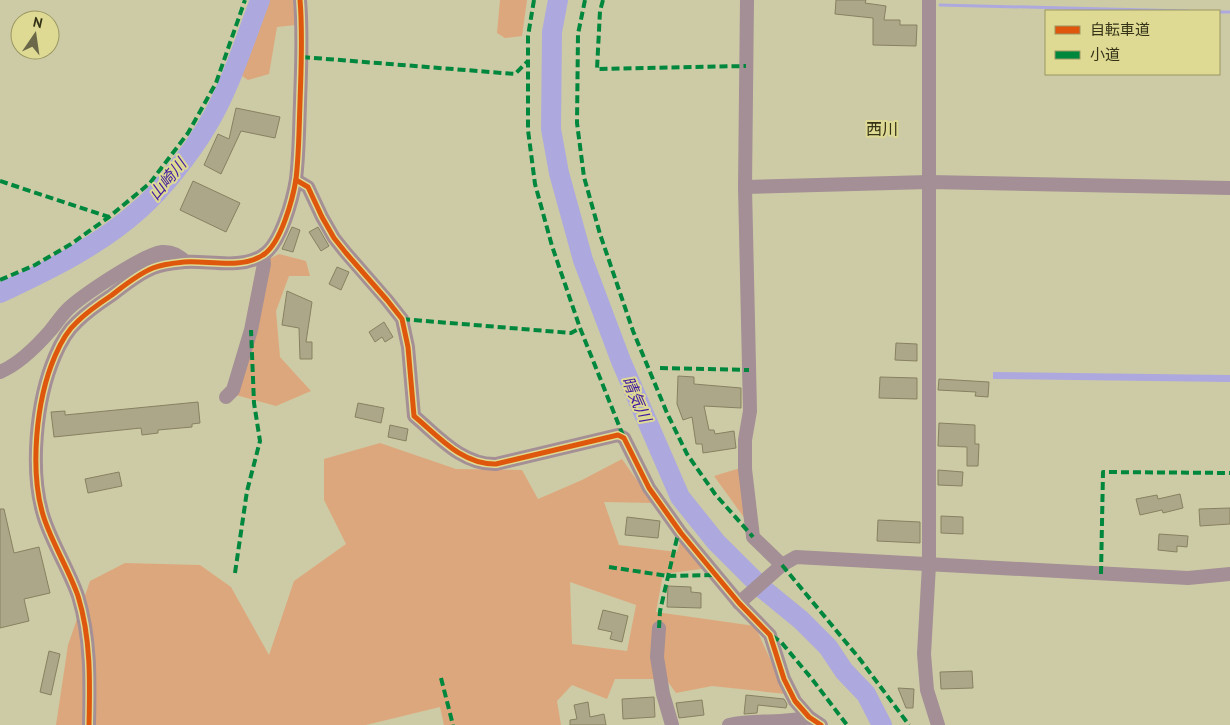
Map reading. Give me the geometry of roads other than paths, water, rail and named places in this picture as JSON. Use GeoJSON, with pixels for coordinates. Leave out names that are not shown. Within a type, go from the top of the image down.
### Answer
{"type":"FeatureCollection","features":[{"type":"Feature","properties":{"kind":"street"},"geometry":{"type":"LineString","coordinates":[[89,725],[90,675],[83,620],[77,596],[44,517],[38,487],[37,444],[43,399],[55,356],[76,322],[142,273],[155,267],[186,262],[237,262],[252,260],[270,249],[279,234],[287,214],[296,180],[302,57],[300,0]]}},
{"type":"Feature","properties":{"kind":"street"},"geometry":{"type":"LineString","coordinates":[[747,0],[745,186],[750,411],[745,440],[745,469],[753,538],[782,565]]}},
{"type":"Feature","properties":{"kind":"street"},"geometry":{"type":"LineString","coordinates":[[930,0],[929,565],[924,654],[927,690],[938,725]]}},
{"type":"Feature","properties":{"kind":"street"},"geometry":{"type":"LineString","coordinates":[[296,180],[308,187],[334,238],[402,319],[408,347],[414,416],[454,451],[470,460],[483,464],[496,464],[618,435],[624,438],[649,488],[681,534],[739,603],[770,635],[784,680],[795,701],[810,717],[821,725]]}},
{"type":"Feature","properties":{"kind":"street"},"geometry":{"type":"LineString","coordinates":[[745,186],[929,182],[1230,188]]}},
{"type":"Feature","properties":{"kind":"street"},"geometry":{"type":"LineString","coordinates":[[0,372],[21,360],[80,299],[145,257],[161,252],[169,252],[178,255],[186,262]]}},
{"type":"Feature","properties":{"kind":"street"},"geometry":{"type":"LineString","coordinates":[[226,397],[233,390],[251,330],[264,264],[263,255]]}},
{"type":"Feature","properties":{"kind":"street"},"geometry":{"type":"LineString","coordinates":[[739,603],[782,565],[796,556],[929,565],[1188,578],[1230,574]]}},
{"type":"Feature","properties":{"kind":"street"},"geometry":{"type":"LineString","coordinates":[[658,628],[657,657],[663,694],[672,725]]}},
{"type":"Feature","properties":{"kind":"street"},"geometry":{"type":"LineString","coordinates":[[730,725],[747,721],[798,720],[810,717]]}},
{"type":"Feature","properties":{"kind":"waterway","name":"山崎川"},"geometry":{"type":"LineString","coordinates":[[0,293],[91,246],[140,209],[167,181],[193,148],[223,96],[260,0]]}},
{"type":"Feature","properties":{"kind":"waterway","name":"晴気川"},"geometry":{"type":"LineString","coordinates":[[558,0],[552,32],[551,129],[559,173],[583,260],[621,361],[680,497],[716,542],[763,589],[801,620],[828,647],[844,671],[866,694],[882,725]]}},
{"type":"Feature","properties":{"kind":"waterway"},"geometry":{"type":"LineString","coordinates":[[940,5],[1147,10]]}},
{"type":"Feature","properties":{"kind":"waterway"},"geometry":{"type":"LineString","coordinates":[[1220,12],[1230,12]]}},
{"type":"Feature","properties":{"kind":"district","name":"西川"},"geometry":{"type":"Point","coordinates":[882,129]}}]}
